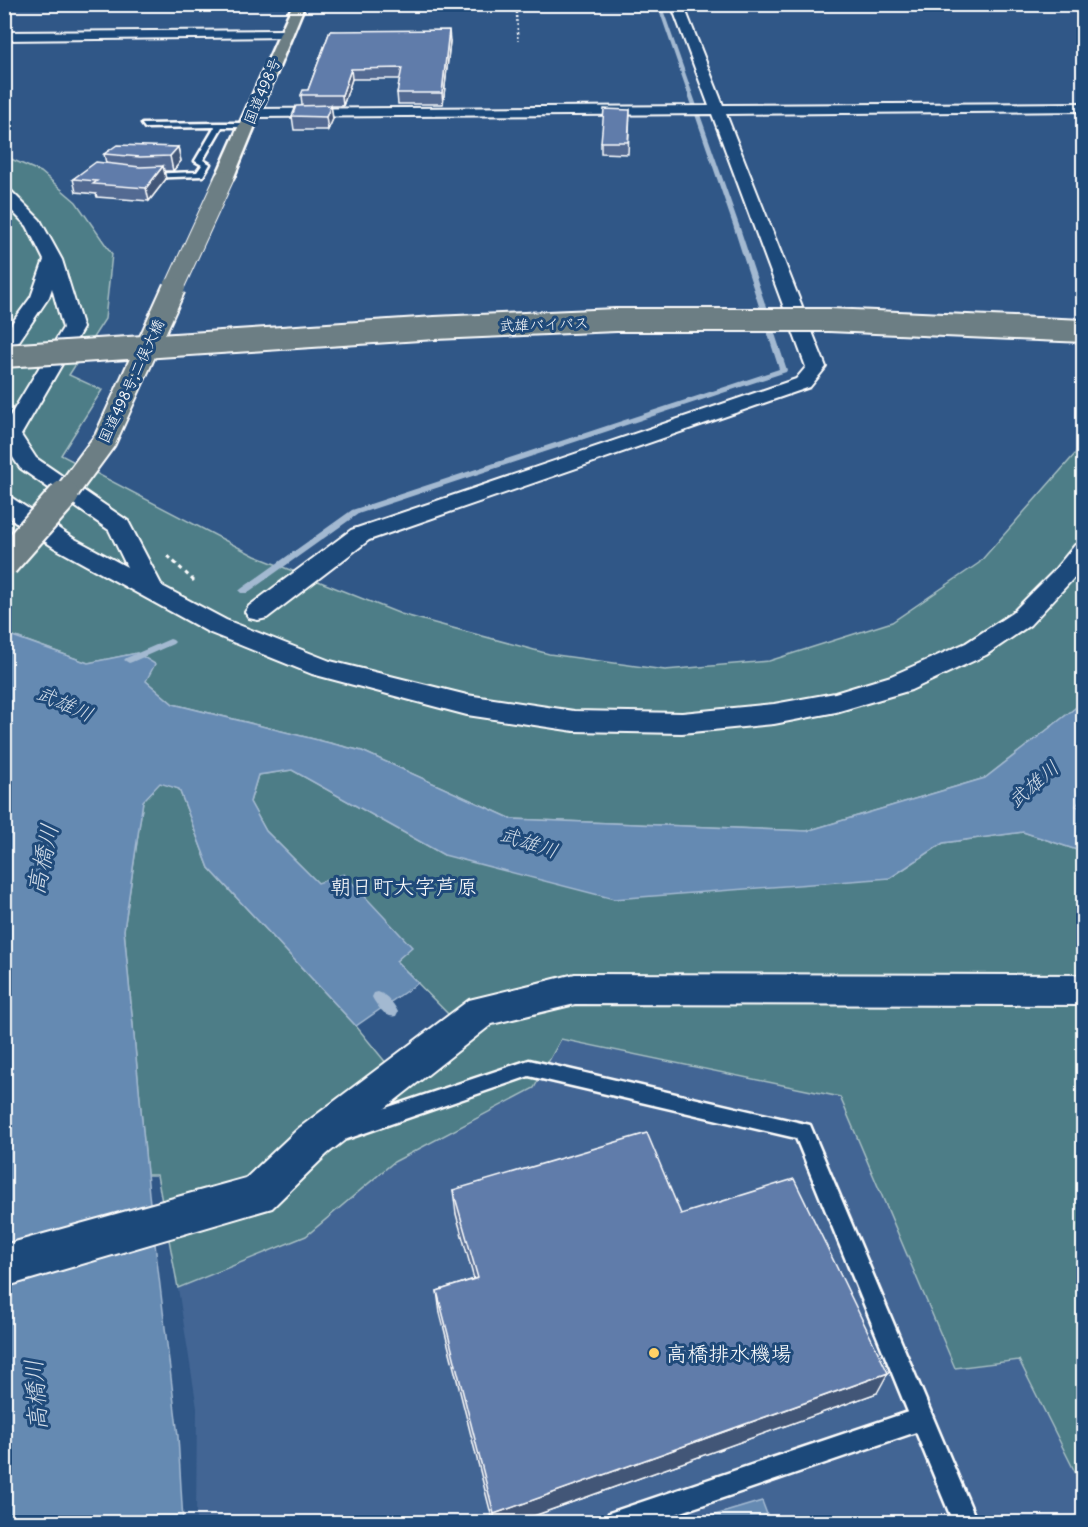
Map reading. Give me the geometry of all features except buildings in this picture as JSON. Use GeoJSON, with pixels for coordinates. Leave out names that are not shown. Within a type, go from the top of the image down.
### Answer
{"type":"FeatureCollection","features":[{"type":"Feature","properties":{"kind":"highway","name":"国道498号"},"geometry":{"type":"LineString","coordinates":[[224,178],[299,4]]}},
{"type":"Feature","properties":{"kind":"highway","name":"国道498号;二俣大橋"},"geometry":{"type":"LineString","coordinates":[[4,563],[60,501],[105,440],[224,178]]}},
{"type":"Feature","properties":{"kind":"highway","name":"武雄バイパス"},"geometry":{"type":"LineString","coordinates":[[4,356],[62,350],[147,347],[399,329],[677,319],[941,324],[1083,331]]}},
{"type":"Feature","properties":{"kind":"street"},"geometry":{"type":"LineString","coordinates":[[258,612],[360,535],[803,383],[816,367],[710,110],[676,4]]}},
{"type":"Feature","properties":{"kind":"street"},"geometry":{"type":"LineString","coordinates":[[4,36],[285,34]]}},
{"type":"Feature","properties":{"kind":"street"},"geometry":{"type":"LineString","coordinates":[[250,119],[681,110],[1083,106]]}},
{"type":"Feature","properties":{"kind":"street"},"geometry":{"type":"LineString","coordinates":[[4,193],[34,224],[53,260],[73,328],[10,435],[28,463],[119,526],[152,591]]}},
{"type":"Feature","properties":{"kind":"street"},"geometry":{"type":"LineString","coordinates":[[4,349],[40,297],[53,260]]}},
{"type":"Feature","properties":{"kind":"street"},"geometry":{"type":"LineString","coordinates":[[4,503],[64,543],[216,626],[322,668],[467,705],[574,721],[682,723],[774,714],[836,702],[901,683],[976,649],[1021,619],[1061,578],[1083,550]]}},
{"type":"Feature","properties":{"kind":"street"},"geometry":{"type":"LineString","coordinates":[[4,1266],[258,1194],[313,1142],[482,1011],[575,989],[1083,990]]}},
{"type":"Feature","properties":{"kind":"lane"},"geometry":{"type":"LineString","coordinates":[[145,126],[220,125],[250,119]]}},
{"type":"Feature","properties":{"kind":"lane"},"geometry":{"type":"LineString","coordinates":[[132,175],[200,174],[206,164],[199,161],[220,125]]}},
{"type":"Feature","properties":{"kind":"lane"},"geometry":{"type":"LineString","coordinates":[[313,1142],[529,1068],[803,1131],[920,1419],[965,1522]]}},
{"type":"Feature","properties":{"kind":"lane"},"geometry":{"type":"LineString","coordinates":[[618,1522],[920,1419]]}},
{"type":"Feature","properties":{"kind":"path"},"geometry":{"type":"LineString","coordinates":[[516,4],[518,41]]}},
{"type":"Feature","properties":{"kind":"path"},"geometry":{"type":"LineString","coordinates":[[119,526],[163,551],[196,582]]}},
{"type":"Feature","properties":{"kind":"shaded area"},"geometry":{"type":"Polygon","coordinates":[[[561,1039],[841,1097],[954,1368],[1019,1360],[1083,1488],[1083,1522],[770,1522],[762,1501],[692,1522],[196,1522],[197,1408],[178,1288],[306,1236],[394,1162],[534,1088],[561,1039]]]}},
{"type":"Feature","properties":{"kind":"green space"},"geometry":{"type":"Polygon","coordinates":[[[4,156],[41,172],[76,202],[112,254],[105,319],[69,375],[102,390],[61,455],[255,556],[401,614],[549,654],[665,670],[769,661],[892,622],[979,563],[1083,445],[1083,702],[985,778],[807,831],[512,819],[362,751],[173,704],[146,681],[137,653],[88,663],[5,633],[4,156]]]}},
{"type":"Feature","properties":{"kind":"green space"},"geometry":{"type":"Polygon","coordinates":[[[292,770],[444,855],[890,878],[943,843],[1023,832],[1083,852],[1083,1488],[1019,1360],[955,1368],[840,1097],[561,1039],[534,1088],[394,1162],[306,1236],[178,1288],[157,1175],[147,1175],[124,930],[143,801],[160,782],[179,789],[209,868],[356,1026],[387,1064],[450,1016],[396,961],[411,947],[318,883],[266,831],[250,802],[258,775],[292,770]]]}},
{"type":"Feature","properties":{"kind":"water"},"geometry":{"type":"Polygon","coordinates":[[[4,633],[88,663],[137,653],[155,664],[146,681],[173,704],[362,751],[512,819],[807,831],[985,778],[1083,702],[1083,797],[1076,806],[1083,809],[1083,852],[1023,832],[943,843],[890,878],[614,899],[444,855],[292,770],[258,775],[250,802],[266,831],[318,883],[344,874],[412,947],[396,961],[418,983],[356,1026],[209,868],[179,789],[160,783],[143,801],[124,930],[149,1194],[178,1436],[183,1522],[5,1522],[4,633]]]}},
{"type":"Feature","properties":{"kind":"water"},"geometry":{"type":"Polygon","coordinates":[[[762,1501],[770,1522],[692,1522],[762,1501]]]}},
{"type":"Feature","properties":{"kind":"waterway"},"geometry":{"type":"LineString","coordinates":[[244,591],[355,512],[783,370],[736,225],[659,4]]}},
{"type":"Feature","properties":{"kind":"waterway"},"geometry":{"type":"LineString","coordinates":[[129,660],[170,642]]}},
{"type":"Feature","properties":{"kind":"waterway"},"geometry":{"type":"LineString","coordinates":[[378,997],[392,1012]]}},
{"type":"Feature","properties":{"kind":"place","name":"高橋排水機場"},"geometry":{"type":"Point","coordinates":[654,1353]}},
{"type":"Feature","properties":{"kind":"district","name":"朝日町大字芦原"},"geometry":{"type":"Point","coordinates":[404,886]}},
{"type":"Feature","properties":{"kind":"water label","name":"武雄川"},"geometry":{"type":"Point","coordinates":[65,703]}},
{"type":"Feature","properties":{"kind":"water label","name":"武雄川"},"geometry":{"type":"Point","coordinates":[1033,784]}},
{"type":"Feature","properties":{"kind":"water label","name":"武雄川"},"geometry":{"type":"Point","coordinates":[529,842]}},
{"type":"Feature","properties":{"kind":"water label","name":"高橋川"},"geometry":{"type":"Point","coordinates":[42,859]}},
{"type":"Feature","properties":{"kind":"water label","name":"高橋川"},"geometry":{"type":"Point","coordinates":[35,1395]}}]}
